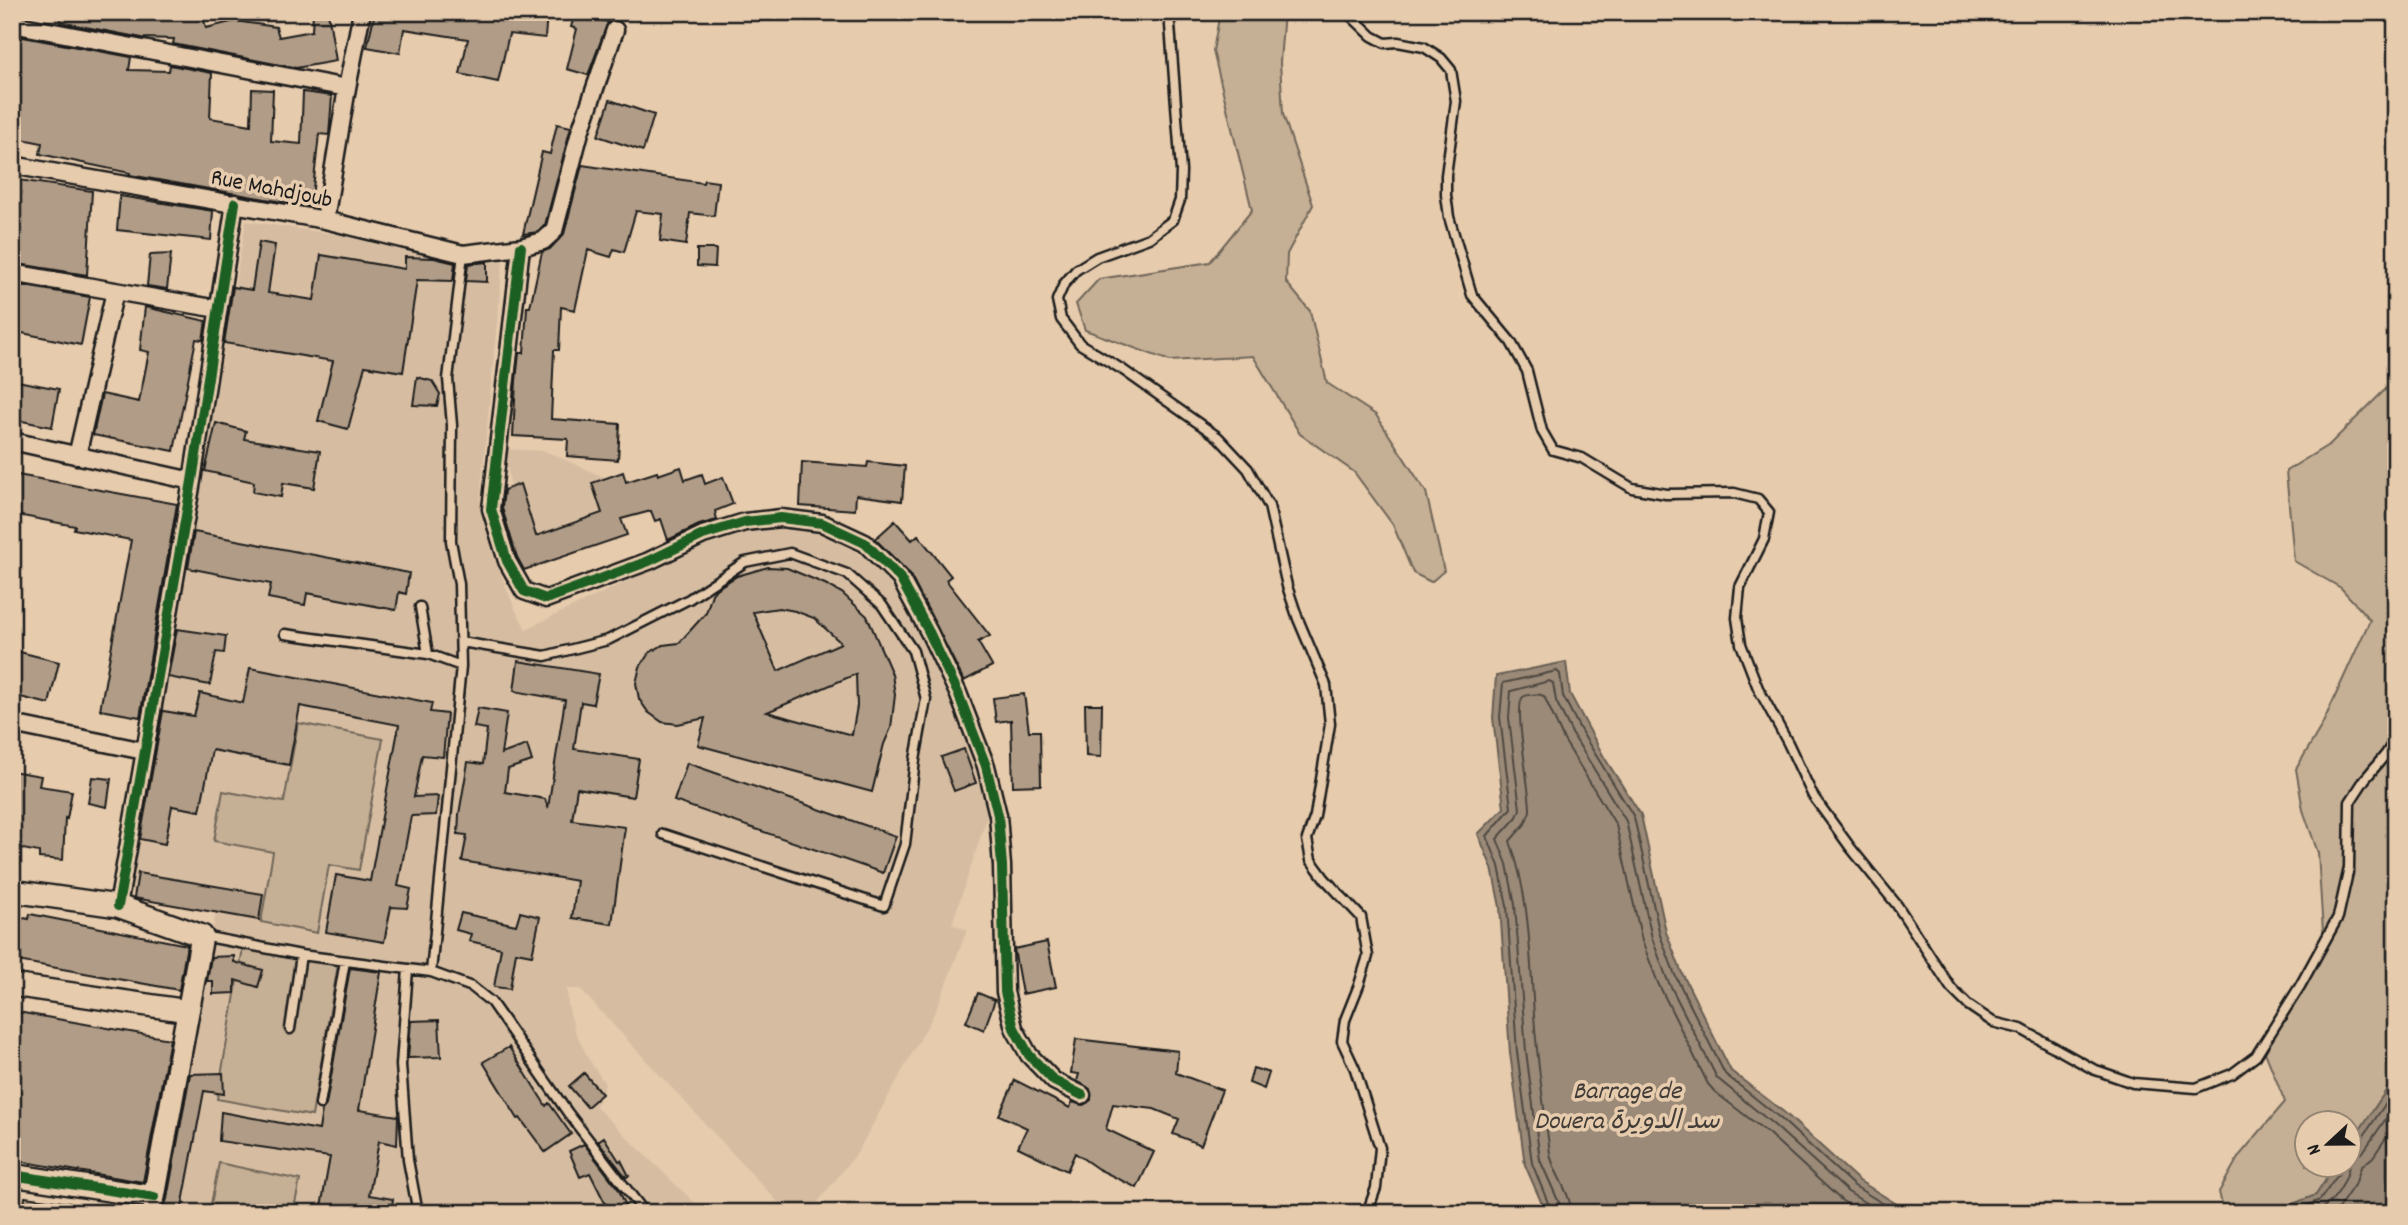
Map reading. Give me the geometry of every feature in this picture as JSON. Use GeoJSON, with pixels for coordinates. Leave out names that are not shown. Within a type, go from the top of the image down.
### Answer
{"type":"FeatureCollection","features":[{"type":"Feature","properties":{"kind":"street"},"geometry":{"type":"LineString","coordinates":[[325,220],[362,12]]}},
{"type":"Feature","properties":{"kind":"street"},"geometry":{"type":"LineString","coordinates":[[12,24],[347,88]]}},
{"type":"Feature","properties":{"kind":"street","name":"Rue Mahdjoub"},"geometry":{"type":"LineString","coordinates":[[12,165],[234,202],[325,220],[463,254],[521,247],[543,241],[554,231],[580,132],[615,30]]}},
{"type":"Feature","properties":{"kind":"street"},"geometry":{"type":"LineString","coordinates":[[118,906],[191,481],[234,202]]}},
{"type":"Feature","properties":{"kind":"street"},"geometry":{"type":"LineString","coordinates":[[521,247],[491,509],[507,561],[524,591],[547,599],[649,561],[703,535],[745,522],[781,518],[822,523],[864,542],[900,578],[924,621],[958,693],[986,765],[998,815],[1005,992],[1014,1028],[1029,1055],[1054,1081],[1082,1095]]}},
{"type":"Feature","properties":{"kind":"street"},"geometry":{"type":"LineString","coordinates":[[12,273],[218,309]]}},
{"type":"Feature","properties":{"kind":"street"},"geometry":{"type":"LineString","coordinates":[[77,456],[115,291]]}},
{"type":"Feature","properties":{"kind":"street"},"geometry":{"type":"LineString","coordinates":[[12,441],[191,481]]}},
{"type":"Feature","properties":{"kind":"street"},"geometry":{"type":"LineString","coordinates":[[12,724],[144,751]]}},
{"type":"Feature","properties":{"kind":"street"},"geometry":{"type":"LineString","coordinates":[[12,891],[118,906],[202,936],[153,1205],[12,1175]]}},
{"type":"Feature","properties":{"kind":"street"},"geometry":{"type":"LineString","coordinates":[[12,985],[188,1011]]}},
{"type":"Feature","properties":{"kind":"lane"},"geometry":{"type":"LineString","coordinates":[[1169,12],[1181,171],[1180,200],[1173,220],[1149,238],[1097,257],[1076,270],[1064,284],[1057,300],[1061,319],[1080,344],[1123,370],[1218,437],[1248,470],[1269,506],[1291,597],[1326,685],[1330,724],[1315,816],[1307,839],[1311,860],[1361,917],[1368,956],[1345,1020],[1342,1041],[1355,1069],[1380,1148],[1376,1188],[1367,1213]]}},
{"type":"Feature","properties":{"kind":"lane"},"geometry":{"type":"LineString","coordinates":[[1347,12],[1372,36],[1385,43],[1398,42],[1424,47],[1441,58],[1451,70],[1455,100],[1446,195],[1455,239],[1472,295],[1511,342],[1527,371],[1542,431],[1553,450],[1582,458],[1632,488],[1666,494],[1734,494],[1758,499],[1769,512],[1764,539],[1740,587],[1737,618],[1741,644],[1758,688],[1813,796],[1897,905],[1951,988],[1968,1005],[1993,1022],[2021,1029],[2093,1069],[2133,1083],[2196,1088],[2232,1074],[2256,1056],[2300,986],[2338,916],[2349,868],[2350,802],[2396,738]]}},
{"type":"Feature","properties":{"kind":"lane"},"geometry":{"type":"LineString","coordinates":[[431,972],[461,666],[459,584],[451,541],[452,425],[448,379],[463,254]]}},
{"type":"Feature","properties":{"kind":"lane"},"geometry":{"type":"LineString","coordinates":[[461,642],[545,656],[608,640],[688,599],[745,562],[790,553],[847,574],[882,605],[913,651],[926,699],[915,760],[905,844],[884,906],[663,834]]}},
{"type":"Feature","properties":{"kind":"lane"},"geometry":{"type":"LineString","coordinates":[[420,607],[428,654]]}},
{"type":"Feature","properties":{"kind":"lane"},"geometry":{"type":"LineString","coordinates":[[285,634],[428,654],[461,666]]}},
{"type":"Feature","properties":{"kind":"lane"},"geometry":{"type":"LineString","coordinates":[[202,936],[301,955],[431,972],[472,987],[491,1002],[568,1113],[645,1213]]}},
{"type":"Feature","properties":{"kind":"lane"},"geometry":{"type":"LineString","coordinates":[[290,1029],[301,955]]}},
{"type":"Feature","properties":{"kind":"lane"},"geometry":{"type":"LineString","coordinates":[[320,1104],[345,961]]}},
{"type":"Feature","properties":{"kind":"lane"},"geometry":{"type":"LineString","coordinates":[[408,969],[401,1065],[408,1160],[418,1213]]}},
{"type":"Feature","properties":{"kind":"shaded area"},"geometry":{"type":"Polygon","coordinates":[[[1220,12],[1284,12],[1280,62],[1283,114],[1313,205],[1287,254],[1286,282],[1310,311],[1327,383],[1376,415],[1426,492],[1444,571],[1431,582],[1413,573],[1393,525],[1354,472],[1300,434],[1253,356],[1170,361],[1085,330],[1076,304],[1099,279],[1210,262],[1252,210],[1213,51],[1220,12]]]}},
{"type":"Feature","properties":{"kind":"shaded area"},"geometry":{"type":"Polygon","coordinates":[[[246,221],[503,259],[480,501],[494,557],[526,629],[722,536],[757,526],[781,525],[817,530],[850,546],[880,571],[905,601],[926,639],[991,805],[952,924],[967,930],[936,1010],[857,1153],[809,1213],[788,1213],[580,989],[567,989],[568,1006],[575,1031],[605,1084],[596,1107],[705,1213],[162,1213],[216,911],[129,892],[246,221]]]}},
{"type":"Feature","properties":{"kind":"shaded area"},"geometry":{"type":"Polygon","coordinates":[[[2396,379],[2396,1076],[2362,1127],[2362,1110],[2292,1110],[2292,1180],[2326,1180],[2316,1195],[2270,1213],[2224,1213],[2219,1192],[2239,1156],[2285,1102],[2263,1047],[2324,948],[2318,853],[2303,810],[2296,769],[2322,725],[2370,620],[2341,588],[2294,561],[2286,471],[2330,444],[2396,379]]]}},
{"type":"Feature","properties":{"kind":"shaded area"},"geometry":{"type":"Polygon","coordinates":[[[503,449],[545,451],[606,478],[623,472],[638,514],[621,519],[627,535],[521,571],[496,493],[511,486],[503,449]]]}},
{"type":"Feature","properties":{"kind":"shaded area"},"geometry":{"type":"Polygon","coordinates":[[[298,723],[383,739],[359,870],[329,865],[317,933],[261,922],[273,852],[214,841],[223,791],[284,802],[298,723]]]}},
{"type":"Feature","properties":{"kind":"shaded area"},"geometry":{"type":"Polygon","coordinates":[[[243,948],[338,965],[312,1116],[217,1099],[243,948]]]}},
{"type":"Feature","properties":{"kind":"shaded area"},"geometry":{"type":"Polygon","coordinates":[[[219,1163],[300,1180],[293,1213],[252,1213],[211,1204],[219,1163]]]}},
{"type":"Feature","properties":{"kind":"water","name":"Barrage de Douera سد الدويرة"},"geometry":{"type":"Polygon","coordinates":[[[1566,662],[1570,694],[1604,757],[1641,815],[1666,932],[1682,973],[1731,1071],[1785,1113],[1858,1180],[1911,1213],[1546,1213],[1525,1165],[1510,1053],[1500,907],[1492,868],[1478,834],[1504,808],[1493,718],[1496,676],[1566,662]]]}},
{"type":"Feature","properties":{"kind":"water"},"geometry":{"type":"Polygon","coordinates":[[[2396,1076],[2396,1213],[2270,1213],[2316,1195],[2326,1180],[2362,1180],[2362,1127],[2396,1076]]]}},
{"type":"Feature","properties":{"kind":"building"},"geometry":{"type":"Polygon","coordinates":[[[61,12],[202,12],[206,28],[235,21],[276,27],[279,37],[312,31],[313,12],[328,12],[336,61],[296,68],[173,44],[174,39],[142,38],[60,22],[61,12]]]}},
{"type":"Feature","properties":{"kind":"building"},"geometry":{"type":"Polygon","coordinates":[[[375,12],[547,12],[545,38],[509,34],[498,82],[460,74],[468,39],[404,29],[400,53],[367,47],[375,12]]]}},
{"type":"Feature","properties":{"kind":"building"},"geometry":{"type":"Polygon","coordinates":[[[575,13],[608,22],[588,75],[567,69],[577,29],[571,27],[575,13]]]}},
{"type":"Feature","properties":{"kind":"building"},"geometry":{"type":"Polygon","coordinates":[[[12,35],[131,57],[129,70],[169,71],[170,65],[212,73],[210,118],[251,125],[252,89],[273,90],[271,141],[301,144],[303,92],[332,96],[329,135],[319,134],[311,207],[130,175],[40,154],[42,143],[12,137],[12,35]]]}},
{"type":"Feature","properties":{"kind":"building"},"geometry":{"type":"Polygon","coordinates":[[[610,100],[654,115],[643,151],[598,136],[610,100]]]}},
{"type":"Feature","properties":{"kind":"building"},"geometry":{"type":"Polygon","coordinates":[[[557,124],[571,127],[545,225],[538,232],[523,234],[542,152],[550,154],[557,124]]]}},
{"type":"Feature","properties":{"kind":"building"},"geometry":{"type":"Polygon","coordinates":[[[582,165],[703,183],[704,180],[718,182],[714,216],[690,213],[686,245],[660,241],[663,214],[636,211],[624,252],[614,249],[611,257],[588,250],[575,310],[561,307],[559,350],[554,350],[551,419],[620,424],[618,460],[567,456],[568,439],[513,436],[519,353],[524,353],[527,307],[530,307],[542,252],[550,249],[564,234],[582,165]]]}},
{"type":"Feature","properties":{"kind":"building"},"geometry":{"type":"Polygon","coordinates":[[[12,179],[92,191],[87,275],[12,263],[12,179]]]}},
{"type":"Feature","properties":{"kind":"building"},"geometry":{"type":"Polygon","coordinates":[[[120,196],[213,211],[211,240],[117,230],[120,196]]]}},
{"type":"Feature","properties":{"kind":"building"},"geometry":{"type":"Polygon","coordinates":[[[259,242],[275,245],[268,293],[314,300],[321,255],[405,269],[405,257],[434,258],[455,263],[453,281],[417,280],[403,372],[365,366],[348,429],[318,421],[333,361],[224,343],[233,287],[252,290],[259,242]]]}},
{"type":"Feature","properties":{"kind":"building"},"geometry":{"type":"Polygon","coordinates":[[[697,249],[716,249],[715,267],[697,266],[697,249]]]}},
{"type":"Feature","properties":{"kind":"building"},"geometry":{"type":"Polygon","coordinates":[[[171,254],[167,289],[147,286],[150,255],[171,254]]]}},
{"type":"Feature","properties":{"kind":"building"},"geometry":{"type":"Polygon","coordinates":[[[487,262],[487,282],[466,281],[468,264],[487,262]]]}},
{"type":"Feature","properties":{"kind":"building"},"geometry":{"type":"Polygon","coordinates":[[[12,284],[90,297],[81,345],[12,331],[12,284]]]}},
{"type":"Feature","properties":{"kind":"building"},"geometry":{"type":"Polygon","coordinates":[[[145,307],[206,321],[203,340],[196,339],[174,451],[93,435],[102,394],[139,402],[149,352],[140,350],[145,307]]]}},
{"type":"Feature","properties":{"kind":"building"},"geometry":{"type":"Polygon","coordinates":[[[417,377],[432,381],[440,394],[437,406],[413,405],[417,377]]]}},
{"type":"Feature","properties":{"kind":"building"},"geometry":{"type":"Polygon","coordinates":[[[12,380],[59,389],[52,427],[12,419],[12,380]]]}},
{"type":"Feature","properties":{"kind":"building"},"geometry":{"type":"Polygon","coordinates":[[[216,423],[246,431],[244,439],[320,451],[314,488],[283,483],[281,497],[253,492],[254,482],[205,471],[216,423]]]}},
{"type":"Feature","properties":{"kind":"building"},"geometry":{"type":"Polygon","coordinates":[[[802,462],[867,467],[868,462],[905,466],[902,501],[856,495],[855,510],[800,506],[802,462]]]}},
{"type":"Feature","properties":{"kind":"building"},"geometry":{"type":"Polygon","coordinates":[[[681,467],[685,480],[702,474],[705,484],[723,477],[733,504],[715,511],[717,520],[699,525],[668,540],[661,519],[655,521],[651,511],[621,519],[627,535],[524,570],[517,557],[502,508],[504,490],[520,484],[536,536],[602,513],[592,483],[623,472],[626,482],[681,467]]]}},
{"type":"Feature","properties":{"kind":"building"},"geometry":{"type":"Polygon","coordinates":[[[12,474],[177,504],[140,717],[100,710],[131,540],[12,514],[12,474]]]}},
{"type":"Feature","properties":{"kind":"building"},"geometry":{"type":"Polygon","coordinates":[[[895,521],[912,540],[918,535],[951,576],[946,580],[990,636],[978,642],[992,666],[964,681],[909,573],[875,539],[895,521]]]}},
{"type":"Feature","properties":{"kind":"building"},"geometry":{"type":"Polygon","coordinates":[[[194,532],[409,573],[406,594],[399,592],[396,610],[307,593],[305,605],[268,598],[271,584],[188,568],[194,532]]]}},
{"type":"Feature","properties":{"kind":"building"},"geometry":{"type":"Polygon","coordinates":[[[768,567],[787,568],[842,593],[867,616],[892,674],[895,695],[891,728],[884,744],[872,792],[698,745],[705,718],[678,724],[662,722],[648,712],[639,699],[636,683],[640,667],[649,653],[663,645],[679,643],[706,613],[716,589],[737,576],[768,567]],[[779,608],[753,612],[778,671],[841,643],[814,618],[779,608]],[[856,674],[767,712],[852,735],[857,706],[856,674]]]}},
{"type":"Feature","properties":{"kind":"building"},"geometry":{"type":"Polygon","coordinates":[[[177,629],[226,636],[224,653],[216,652],[210,685],[168,677],[177,629]]]}},
{"type":"Feature","properties":{"kind":"building"},"geometry":{"type":"Polygon","coordinates":[[[12,650],[59,662],[49,704],[12,695],[12,650]]]}},
{"type":"Feature","properties":{"kind":"building"},"geometry":{"type":"Polygon","coordinates":[[[518,661],[599,674],[593,704],[581,702],[574,749],[639,759],[633,797],[577,788],[572,820],[625,827],[612,924],[572,918],[577,881],[462,861],[467,835],[458,834],[459,814],[468,762],[483,764],[487,729],[474,727],[478,708],[507,713],[501,754],[527,745],[532,761],[508,769],[505,792],[545,799],[548,808],[565,700],[514,691],[518,661]]]}},
{"type":"Feature","properties":{"kind":"building"},"geometry":{"type":"Polygon","coordinates":[[[250,668],[432,703],[430,712],[447,714],[443,757],[422,755],[414,797],[438,796],[436,815],[411,816],[398,886],[411,889],[407,908],[391,907],[384,942],[326,932],[336,875],[370,881],[399,725],[300,706],[289,765],[212,750],[200,811],[172,806],[165,844],[140,839],[163,711],[194,716],[200,693],[243,703],[250,668]]]}},
{"type":"Feature","properties":{"kind":"building"},"geometry":{"type":"Polygon","coordinates":[[[1024,694],[1029,731],[1040,731],[1041,785],[1013,786],[1011,720],[996,722],[993,698],[1024,694]]]}},
{"type":"Feature","properties":{"kind":"building"},"geometry":{"type":"Polygon","coordinates":[[[1085,704],[1102,704],[1101,757],[1086,756],[1085,704]]]}},
{"type":"Feature","properties":{"kind":"building"},"geometry":{"type":"Polygon","coordinates":[[[964,749],[976,783],[954,791],[941,757],[964,749]]]}},
{"type":"Feature","properties":{"kind":"building"},"geometry":{"type":"Polygon","coordinates":[[[687,763],[896,836],[883,873],[674,801],[687,763]]]}},
{"type":"Feature","properties":{"kind":"building"},"geometry":{"type":"Polygon","coordinates":[[[12,771],[41,776],[39,786],[72,791],[67,819],[65,818],[63,860],[39,858],[39,852],[12,847],[12,771]]]}},
{"type":"Feature","properties":{"kind":"building"},"geometry":{"type":"Polygon","coordinates":[[[92,777],[111,779],[107,807],[88,803],[92,777]]]}},
{"type":"Feature","properties":{"kind":"building"},"geometry":{"type":"Polygon","coordinates":[[[138,873],[263,894],[259,920],[134,898],[138,873]]]}},
{"type":"Feature","properties":{"kind":"building"},"geometry":{"type":"Polygon","coordinates":[[[520,912],[540,917],[532,955],[516,952],[510,989],[494,987],[501,948],[469,941],[471,934],[456,930],[461,913],[516,925],[520,912]]]}},
{"type":"Feature","properties":{"kind":"building"},"geometry":{"type":"Polygon","coordinates":[[[30,914],[187,945],[179,990],[12,960],[12,916],[29,919],[30,914]]]}},
{"type":"Feature","properties":{"kind":"building"},"geometry":{"type":"Polygon","coordinates":[[[1047,942],[1056,987],[1022,994],[1014,949],[1047,942]]]}},
{"type":"Feature","properties":{"kind":"building"},"geometry":{"type":"Polygon","coordinates":[[[234,956],[234,962],[263,970],[258,987],[235,980],[235,993],[213,994],[213,981],[207,981],[211,957],[234,956]]]}},
{"type":"Feature","properties":{"kind":"building"},"geometry":{"type":"Polygon","coordinates":[[[350,968],[381,972],[359,1110],[398,1116],[397,1145],[379,1141],[369,1195],[393,1199],[391,1213],[320,1213],[330,1157],[219,1141],[221,1112],[319,1130],[322,1110],[326,1105],[350,968]]]}},
{"type":"Feature","properties":{"kind":"building"},"geometry":{"type":"Polygon","coordinates":[[[978,993],[995,1000],[984,1030],[966,1022],[978,993]]]}},
{"type":"Feature","properties":{"kind":"building"},"geometry":{"type":"Polygon","coordinates":[[[12,1011],[170,1039],[143,1182],[12,1160],[12,1011]]]}},
{"type":"Feature","properties":{"kind":"building"},"geometry":{"type":"Polygon","coordinates":[[[439,1020],[441,1057],[408,1058],[411,1021],[439,1020]]]}},
{"type":"Feature","properties":{"kind":"building"},"geometry":{"type":"Polygon","coordinates":[[[1076,1039],[1178,1051],[1176,1073],[1222,1090],[1201,1145],[1173,1134],[1179,1119],[1154,1109],[1113,1104],[1106,1129],[1154,1152],[1137,1188],[1098,1169],[1075,1153],[1067,1171],[1018,1147],[1027,1128],[999,1115],[1015,1080],[1070,1108],[1072,1102],[1083,1105],[1091,1100],[1090,1089],[1077,1081],[1079,1074],[1071,1073],[1076,1039]]]}},
{"type":"Feature","properties":{"kind":"building"},"geometry":{"type":"Polygon","coordinates":[[[509,1047],[546,1106],[549,1103],[571,1134],[545,1152],[520,1118],[518,1119],[483,1062],[509,1047]]]}},
{"type":"Feature","properties":{"kind":"building"},"geometry":{"type":"Polygon","coordinates":[[[1253,1068],[1269,1073],[1264,1089],[1249,1083],[1253,1068]]]}},
{"type":"Feature","properties":{"kind":"building"},"geometry":{"type":"Polygon","coordinates":[[[223,1073],[224,1094],[204,1091],[181,1213],[162,1213],[167,1199],[190,1074],[223,1073]]]}},
{"type":"Feature","properties":{"kind":"building"},"geometry":{"type":"Polygon","coordinates":[[[584,1073],[602,1094],[587,1107],[569,1086],[584,1073]]]}},
{"type":"Feature","properties":{"kind":"building"},"geometry":{"type":"Polygon","coordinates":[[[604,1137],[629,1176],[626,1177],[598,1141],[604,1137]]]}},
{"type":"Feature","properties":{"kind":"building"},"geometry":{"type":"Polygon","coordinates":[[[584,1144],[619,1190],[629,1213],[610,1213],[590,1173],[580,1177],[569,1151],[584,1144]]]}},
{"type":"Feature","properties":{"kind":"building"},"geometry":{"type":"Polygon","coordinates":[[[25,1197],[70,1203],[69,1213],[23,1213],[25,1197]]]}},
{"type":"Feature","properties":{"kind":"cycle path"},"geometry":{"type":"LineString","coordinates":[[118,906],[192,481],[235,203]]}},
{"type":"Feature","properties":{"kind":"cycle path"},"geometry":{"type":"LineString","coordinates":[[521,247],[491,509],[507,561],[524,591],[546,599],[649,561],[703,535],[745,522],[781,518],[822,523],[865,543],[900,578],[958,693],[986,766],[998,815],[1005,992],[1014,1028],[1029,1055],[1054,1081],[1082,1095]]}},
{"type":"Feature","properties":{"kind":"cycle path"},"geometry":{"type":"LineString","coordinates":[[12,1175],[154,1197]]}}]}
